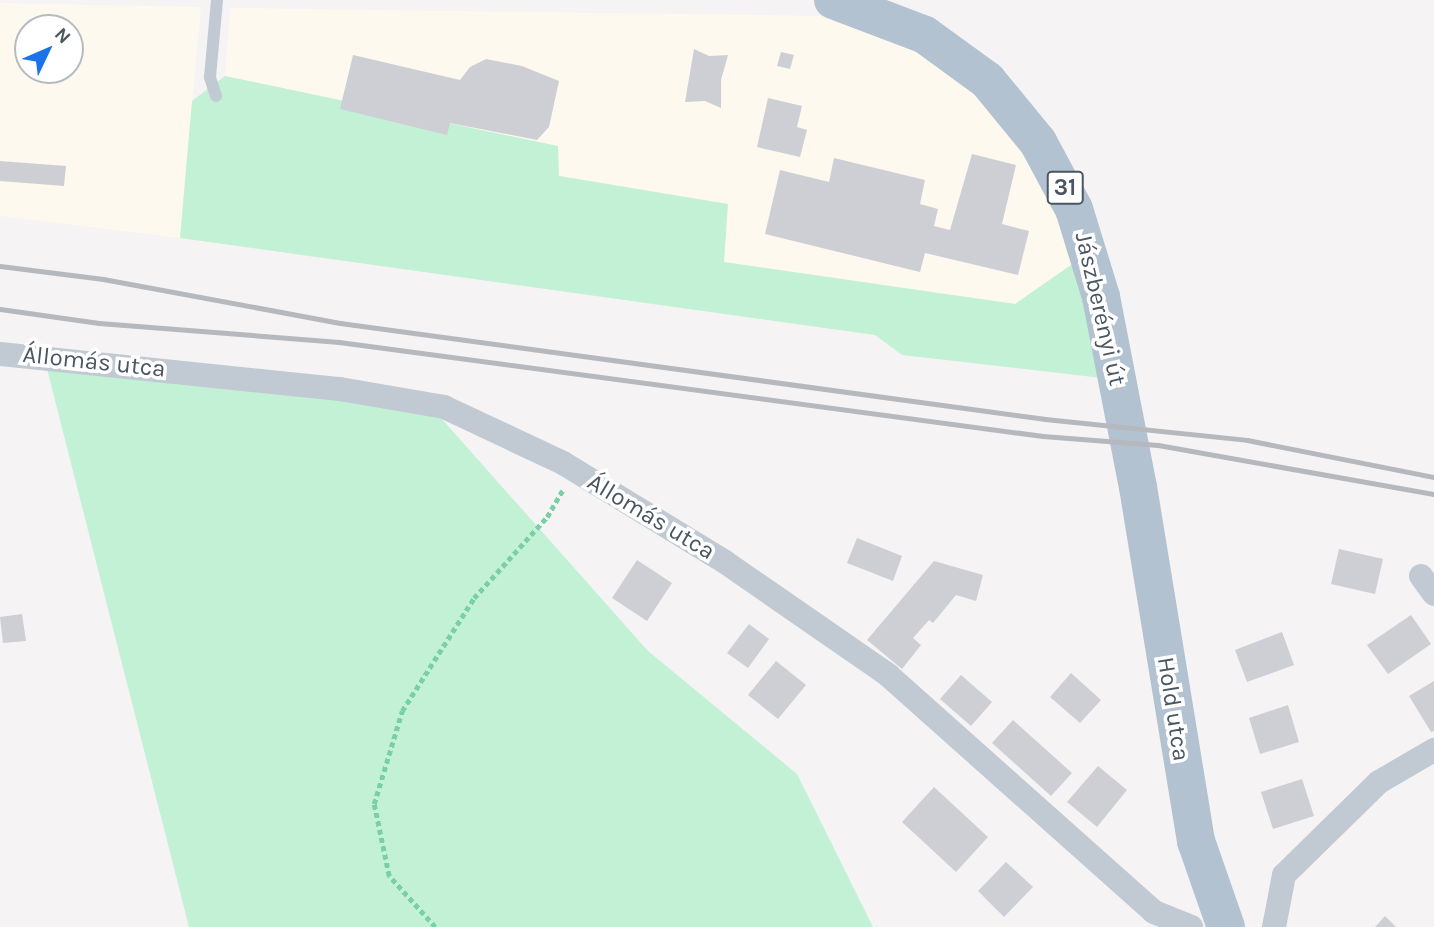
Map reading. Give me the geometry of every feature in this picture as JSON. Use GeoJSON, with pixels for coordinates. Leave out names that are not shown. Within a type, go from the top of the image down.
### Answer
{"type":"FeatureCollection","features":[{"type":"Feature","properties":{"kind":"main road","name":"Jászberényi út"},"geometry":{"type":"LineString","coordinates":[[834,0],[902,23],[968,65],[1008,103],[1050,161],[1093,264],[1138,487]]}},
{"type":"Feature","properties":{"kind":"main road","name":"Hold utca"},"geometry":{"type":"LineString","coordinates":[[1138,487],[1189,804],[1213,926]]}},
{"type":"Feature","properties":{"kind":"street","name":"Állomás utca"},"geometry":{"type":"LineString","coordinates":[[0,354],[340,389],[444,407],[574,470],[725,562],[888,675],[1154,912],[1213,926]]}},
{"type":"Feature","properties":{"kind":"street"},"geometry":{"type":"LineString","coordinates":[[1274,927],[1284,875],[1379,782],[1434,750]]}},
{"type":"Feature","properties":{"kind":"lane"},"geometry":{"type":"LineString","coordinates":[[216,96],[210,77],[217,0]]}},
{"type":"Feature","properties":{"kind":"path"},"geometry":{"type":"LineString","coordinates":[[435,927],[389,876],[374,804],[402,711],[474,598],[547,517],[574,470]]}},
{"type":"Feature","properties":{"kind":"shaded area"},"geometry":{"type":"Polygon","coordinates":[[[0,3],[201,7],[180,238],[0,216],[0,3]]]}},
{"type":"Feature","properties":{"kind":"shaded area"},"geometry":{"type":"Polygon","coordinates":[[[230,8],[830,16],[918,43],[986,95],[1044,174],[1081,258],[1015,304],[723,262],[727,204],[559,176],[557,146],[225,76],[230,8]]]}},
{"type":"Feature","properties":{"kind":"green space"},"geometry":{"type":"Polygon","coordinates":[[[225,76],[558,146],[559,176],[728,204],[724,262],[1015,304],[1081,258],[1102,378],[902,355],[875,335],[180,238],[192,101],[225,76]]]}},
{"type":"Feature","properties":{"kind":"green space"},"geometry":{"type":"Polygon","coordinates":[[[46,365],[339,400],[441,418],[648,651],[797,774],[873,927],[189,927],[46,365]]]}},
{"type":"Feature","properties":{"kind":"building"},"geometry":{"type":"Polygon","coordinates":[[[694,49],[709,56],[728,55],[721,80],[721,108],[705,101],[685,102],[694,49]]]}},
{"type":"Feature","properties":{"kind":"building"},"geometry":{"type":"Polygon","coordinates":[[[781,52],[794,55],[790,69],[777,66],[781,52]]]}},
{"type":"Feature","properties":{"kind":"building"},"geometry":{"type":"Polygon","coordinates":[[[353,55],[460,80],[470,67],[486,59],[522,66],[559,81],[549,127],[537,140],[450,123],[447,135],[340,109],[353,55]]]}},
{"type":"Feature","properties":{"kind":"building"},"geometry":{"type":"Polygon","coordinates":[[[768,98],[802,106],[797,127],[807,130],[800,157],[757,147],[768,98]]]}},
{"type":"Feature","properties":{"kind":"building"},"geometry":{"type":"Polygon","coordinates":[[[972,154],[1016,165],[1002,224],[1029,231],[1018,275],[925,253],[920,272],[765,234],[780,170],[829,182],[834,158],[925,180],[920,204],[938,209],[934,226],[950,230],[972,154]]]}},
{"type":"Feature","properties":{"kind":"building"},"geometry":{"type":"Polygon","coordinates":[[[0,161],[66,166],[64,186],[0,181],[0,161]]]}},
{"type":"Feature","properties":{"kind":"building"},"geometry":{"type":"Polygon","coordinates":[[[857,538],[902,556],[893,581],[847,563],[857,538]]]}},
{"type":"Feature","properties":{"kind":"building"},"geometry":{"type":"Polygon","coordinates":[[[1339,549],[1383,559],[1375,594],[1331,584],[1339,549]]]}},
{"type":"Feature","properties":{"kind":"building"},"geometry":{"type":"Polygon","coordinates":[[[637,560],[672,583],[647,621],[612,598],[637,560]]]}},
{"type":"Feature","properties":{"kind":"building"},"geometry":{"type":"Polygon","coordinates":[[[934,561],[983,575],[976,601],[956,595],[933,623],[929,620],[913,638],[921,645],[902,669],[867,640],[934,561]]]}},
{"type":"Feature","properties":{"kind":"building"},"geometry":{"type":"Polygon","coordinates":[[[22,614],[26,641],[3,643],[0,617],[22,614]]]}},
{"type":"Feature","properties":{"kind":"building"},"geometry":{"type":"Polygon","coordinates":[[[1411,615],[1431,644],[1388,674],[1367,645],[1411,615]]]}},
{"type":"Feature","properties":{"kind":"building"},"geometry":{"type":"Polygon","coordinates":[[[749,624],[769,639],[748,668],[727,653],[749,624]]]}},
{"type":"Feature","properties":{"kind":"building"},"geometry":{"type":"Polygon","coordinates":[[[1282,632],[1294,665],[1247,682],[1235,650],[1282,632]]]}},
{"type":"Feature","properties":{"kind":"building"},"geometry":{"type":"Polygon","coordinates":[[[776,661],[806,685],[778,719],[748,695],[776,661]]]}},
{"type":"Feature","properties":{"kind":"building"},"geometry":{"type":"Polygon","coordinates":[[[1071,673],[1101,700],[1080,723],[1050,697],[1071,673]]]}},
{"type":"Feature","properties":{"kind":"building"},"geometry":{"type":"Polygon","coordinates":[[[961,675],[992,702],[971,726],[940,699],[961,675]]]}},
{"type":"Feature","properties":{"kind":"building"},"geometry":{"type":"Polygon","coordinates":[[[1434,681],[1434,731],[1431,732],[1409,696],[1434,681]]]}},
{"type":"Feature","properties":{"kind":"building"},"geometry":{"type":"Polygon","coordinates":[[[1288,705],[1299,742],[1260,754],[1249,718],[1288,705]]]}},
{"type":"Feature","properties":{"kind":"building"},"geometry":{"type":"Polygon","coordinates":[[[1013,720],[1072,773],[1051,796],[992,743],[1013,720]]]}},
{"type":"Feature","properties":{"kind":"building"},"geometry":{"type":"Polygon","coordinates":[[[1098,766],[1127,790],[1097,827],[1067,802],[1098,766]]]}},
{"type":"Feature","properties":{"kind":"building"},"geometry":{"type":"Polygon","coordinates":[[[1302,779],[1314,816],[1273,829],[1261,792],[1302,779]]]}},
{"type":"Feature","properties":{"kind":"building"},"geometry":{"type":"Polygon","coordinates":[[[934,787],[988,837],[956,872],[902,822],[934,787]]]}},
{"type":"Feature","properties":{"kind":"building"},"geometry":{"type":"Polygon","coordinates":[[[1006,862],[1033,887],[1004,917],[978,891],[1006,862]]]}},
{"type":"Feature","properties":{"kind":"building"},"geometry":{"type":"Polygon","coordinates":[[[1385,916],[1396,927],[1375,927],[1385,916]]]}},
{"type":"Feature","properties":{"kind":"railway"},"geometry":{"type":"LineString","coordinates":[[0,266],[103,279],[340,323],[1045,419],[1247,440],[1434,477]]}},
{"type":"Feature","properties":{"kind":"railway"},"geometry":{"type":"LineString","coordinates":[[0,309],[99,323],[339,342],[1043,436],[1158,445],[1434,494]]}}]}
